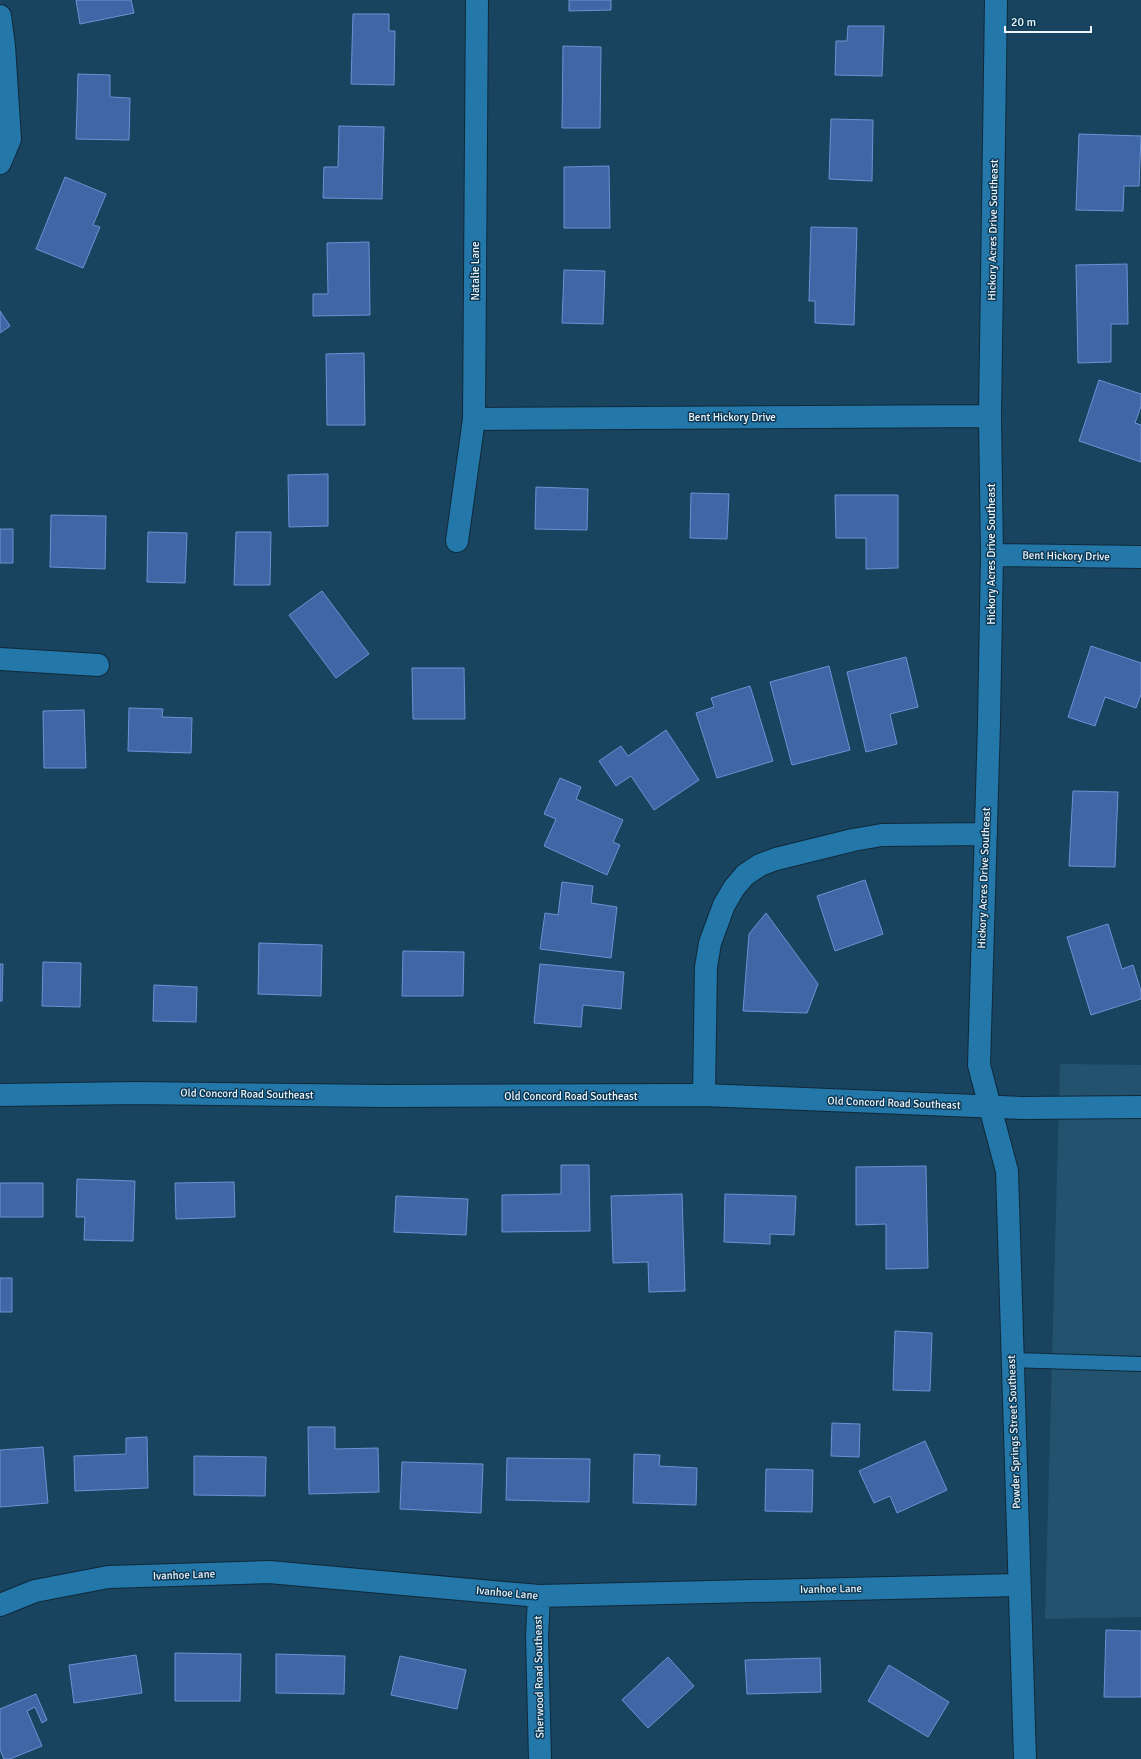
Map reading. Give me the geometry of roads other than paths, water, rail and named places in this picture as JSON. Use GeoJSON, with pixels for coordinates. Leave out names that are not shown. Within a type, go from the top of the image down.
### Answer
{"type":"FeatureCollection","features":[{"type":"Feature","properties":{"kind":"street","name":"Natalie Lane"},"geometry":{"type":"LineString","coordinates":[[457,541],[474,419],[477,0]]}},
{"type":"Feature","properties":{"kind":"street","name":"Hickory Acres Drive Southeast"},"geometry":{"type":"LineString","coordinates":[[990,1106],[978,1065],[986,834],[992,555],[990,416],[996,0]]}},
{"type":"Feature","properties":{"kind":"street"},"geometry":{"type":"LineString","coordinates":[[0,16],[4,46],[10,139],[0,164]]}},
{"type":"Feature","properties":{"kind":"street","name":"Bent Hickory Drive"},"geometry":{"type":"LineString","coordinates":[[474,419],[990,416]]}},
{"type":"Feature","properties":{"kind":"street","name":"Bent Hickory Drive"},"geometry":{"type":"LineString","coordinates":[[992,555],[1141,557]]}},
{"type":"Feature","properties":{"kind":"street"},"geometry":{"type":"LineString","coordinates":[[0,659],[98,665]]}},
{"type":"Feature","properties":{"kind":"street"},"geometry":{"type":"LineString","coordinates":[[704,1095],[706,967],[710,943],[724,905],[734,888],[746,875],[760,866],[776,859],[853,840],[882,835],[986,834]]}},
{"type":"Feature","properties":{"kind":"street","name":"Old Concord Road Southeast"},"geometry":{"type":"LineString","coordinates":[[0,1095],[135,1093],[384,1096],[704,1095],[1023,1108],[1141,1107]]}},
{"type":"Feature","properties":{"kind":"street","name":"Powder Springs Street Southeast"},"geometry":{"type":"LineString","coordinates":[[990,1106],[1006,1171],[1025,1759]]}},
{"type":"Feature","properties":{"kind":"street","name":"Ivanhoe Lane"},"geometry":{"type":"LineString","coordinates":[[0,1605],[36,1591],[108,1577],[268,1572],[539,1596],[1019,1585]]}},
{"type":"Feature","properties":{"kind":"street","name":"Sherwood Road Southeast"},"geometry":{"type":"LineString","coordinates":[[539,1596],[537,1637],[540,1759]]}},
{"type":"Feature","properties":{"kind":"lane"},"geometry":{"type":"LineString","coordinates":[[1012,1360],[1141,1364]]}}]}
